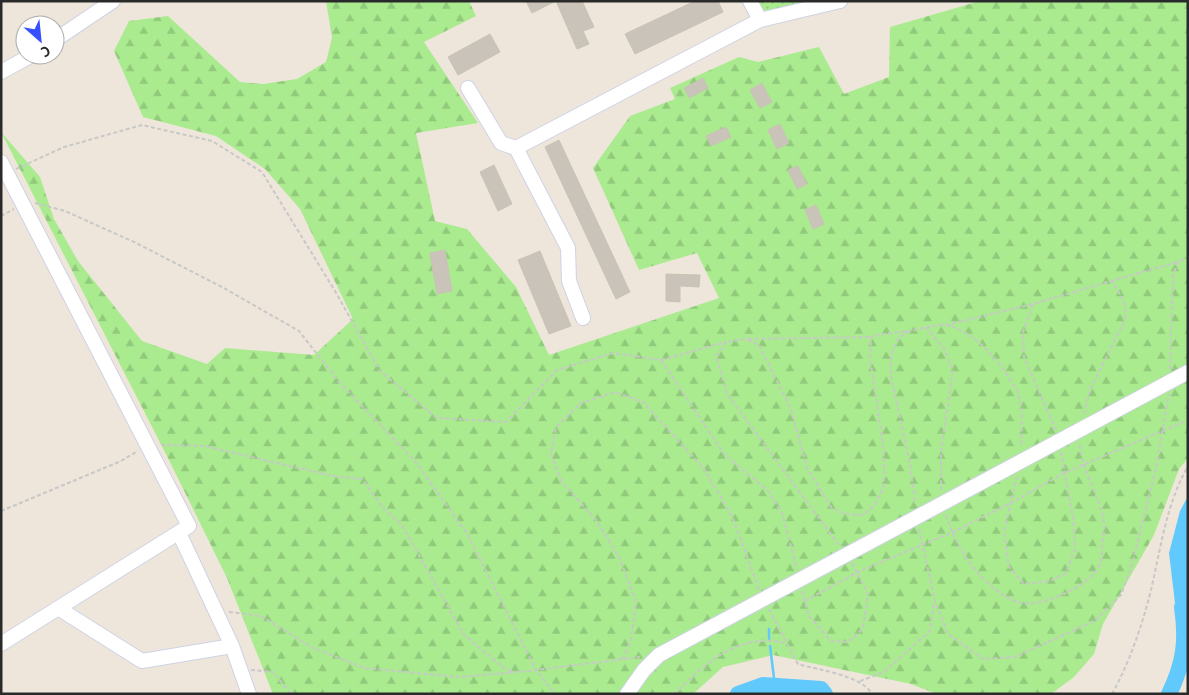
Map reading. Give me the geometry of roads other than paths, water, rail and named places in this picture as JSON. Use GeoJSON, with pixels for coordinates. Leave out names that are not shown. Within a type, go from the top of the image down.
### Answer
{"type":"FeatureCollection","features":[{"type":"Feature","properties":{"kind":"lane"},"geometry":{"type":"LineString","coordinates":[[65,33],[113,1]]}},
{"type":"Feature","properties":{"kind":"lane"},"geometry":{"type":"LineString","coordinates":[[750,1],[760,20]]}},
{"type":"Feature","properties":{"kind":"lane"},"geometry":{"type":"LineString","coordinates":[[516,148],[760,20],[840,1]]}},
{"type":"Feature","properties":{"kind":"lane"},"geometry":{"type":"LineString","coordinates":[[1,72],[15,64]]}},
{"type":"Feature","properties":{"kind":"lane"},"geometry":{"type":"LineString","coordinates":[[468,88],[501,143],[516,148],[568,248],[569,281],[583,318]]}},
{"type":"Feature","properties":{"kind":"lane"},"geometry":{"type":"LineString","coordinates":[[1,644],[189,526],[4,168]]}},
{"type":"Feature","properties":{"kind":"lane"},"geometry":{"type":"LineString","coordinates":[[626,694],[644,670],[659,655],[1188,372]]}},
{"type":"Feature","properties":{"kind":"lane"},"geometry":{"type":"LineString","coordinates":[[179,533],[217,611],[242,669],[249,694]]}},
{"type":"Feature","properties":{"kind":"lane"},"geometry":{"type":"LineString","coordinates":[[58,608],[142,661],[232,646]]}},
{"type":"Feature","properties":{"kind":"water"},"geometry":{"type":"Polygon","coordinates":[[[1188,496],[1188,627],[1178,628],[1169,553],[1180,511],[1188,496]]]}},
{"type":"Feature","properties":{"kind":"waterway"},"geometry":{"type":"LineString","coordinates":[[1169,694],[1178,672],[1183,652],[1182,607]]}},
{"type":"Feature","properties":{"kind":"waterway"},"geometry":{"type":"LineString","coordinates":[[769,629],[769,639]]}},
{"type":"Feature","properties":{"kind":"waterway"},"geometry":{"type":"LineString","coordinates":[[770,646],[775,686]]}},
{"type":"Feature","properties":{"kind":"waterway"},"geometry":{"type":"LineString","coordinates":[[738,694],[763,685],[821,689],[825,694]]}}]}
